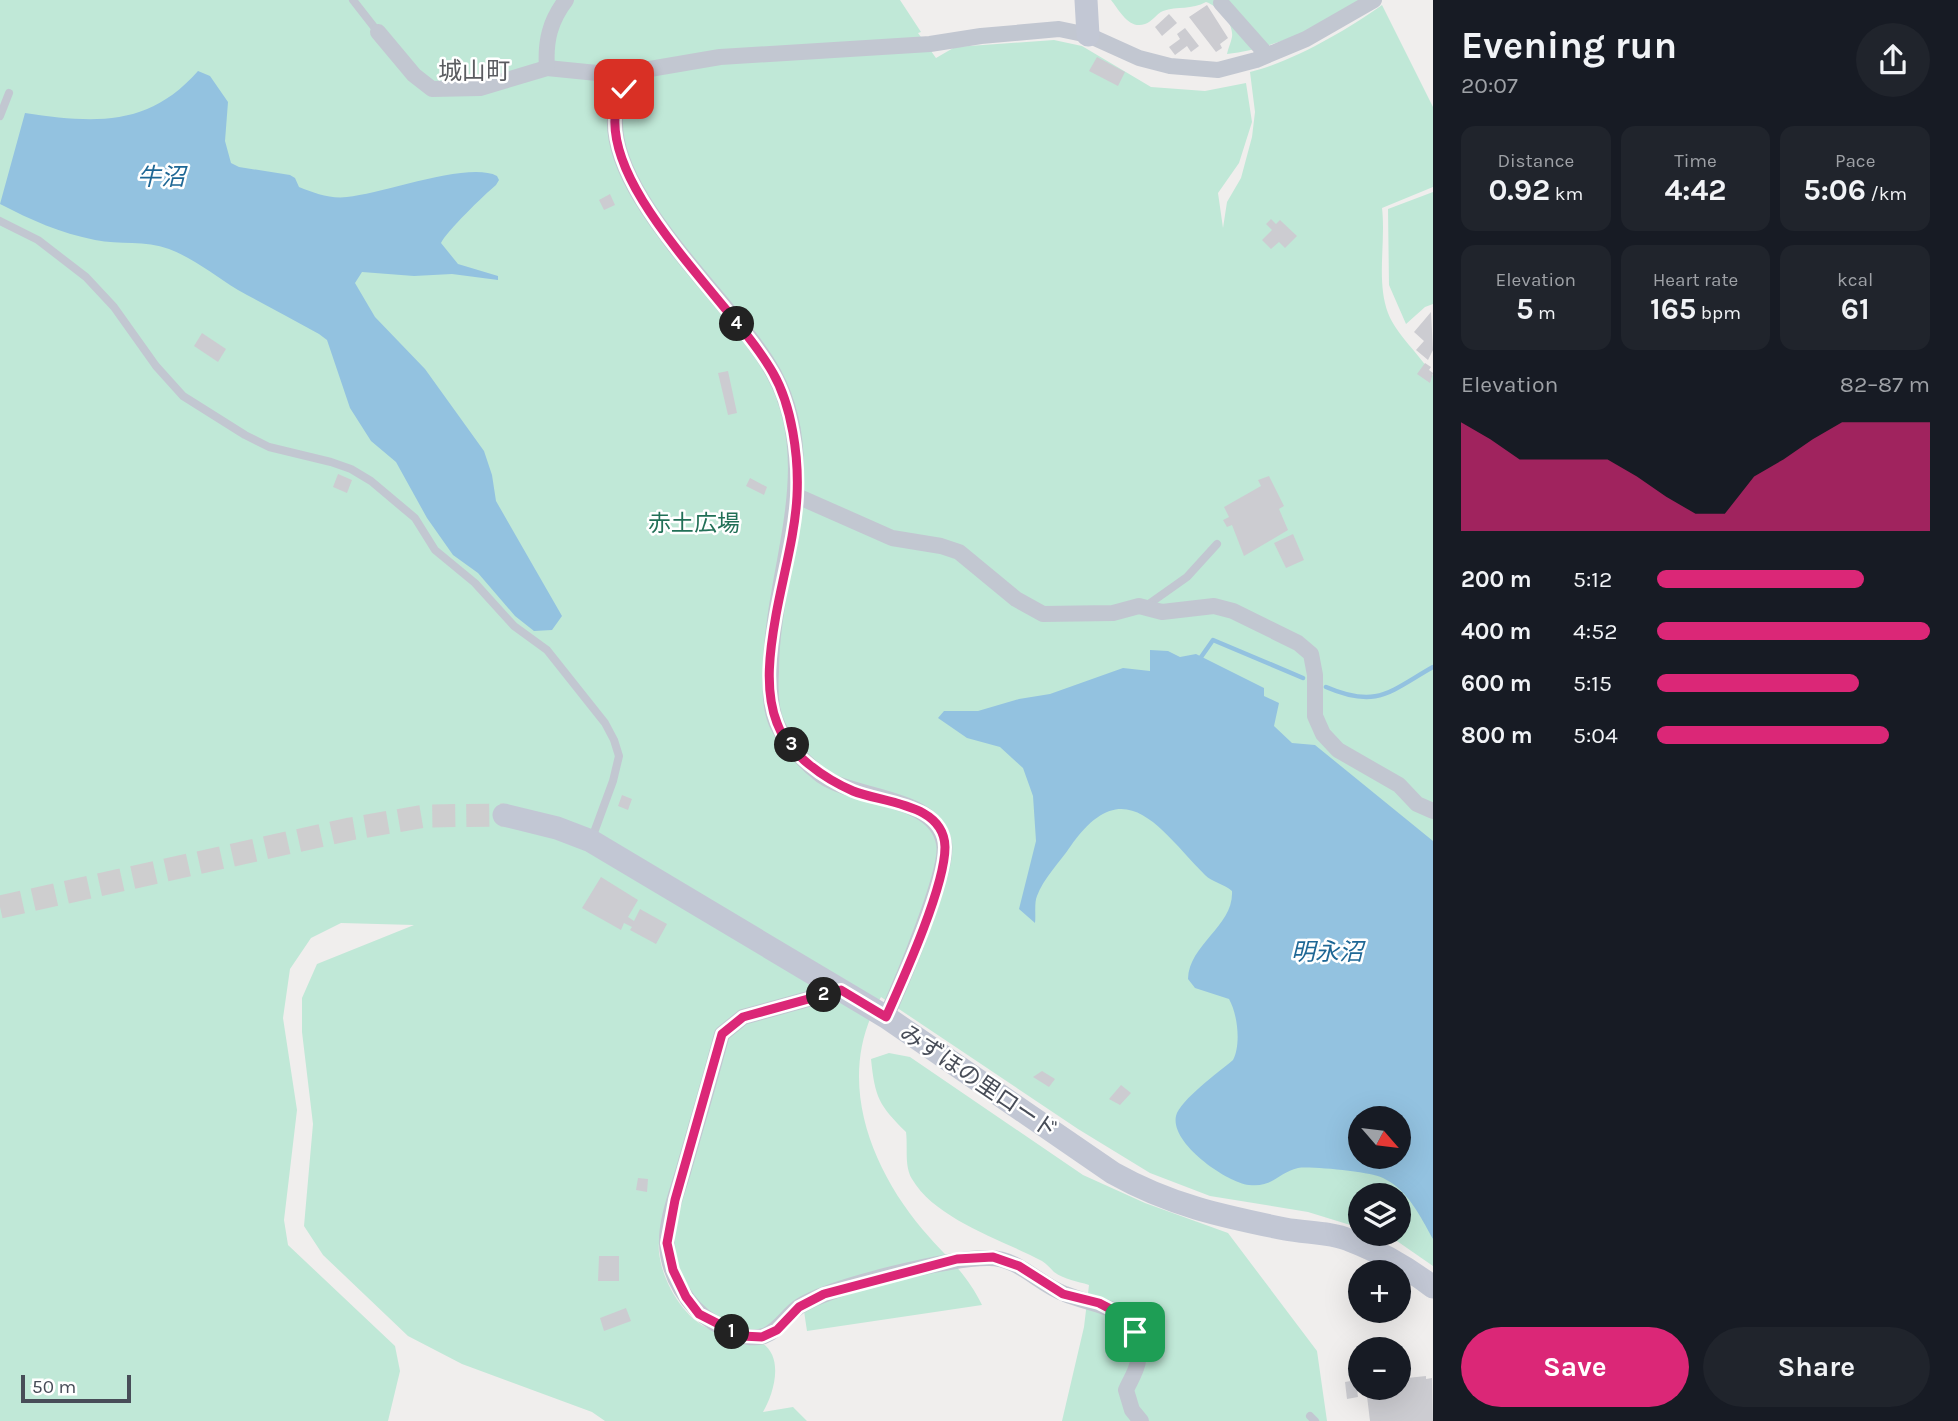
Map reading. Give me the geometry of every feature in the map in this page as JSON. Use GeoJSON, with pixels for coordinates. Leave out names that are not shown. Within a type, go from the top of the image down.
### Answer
{"type":"FeatureCollection","features":[{"type":"Feature","properties":{"kind":"street"},"geometry":{"type":"LineString","coordinates":[[547,68],[545,45],[554,15],[566,0]]}},
{"type":"Feature","properties":{"kind":"street"},"geometry":{"type":"LineString","coordinates":[[1086,0],[1088,35]]}},
{"type":"Feature","properties":{"kind":"street"},"geometry":{"type":"LineString","coordinates":[[378,32],[414,75],[432,89],[480,88],[547,68],[597,73],[638,71],[720,57],[930,44],[1059,29],[1088,35],[1139,58],[1170,66],[1218,69],[1267,55],[1306,39],[1374,0]]}},
{"type":"Feature","properties":{"kind":"street"},"geometry":{"type":"LineString","coordinates":[[1221,3],[1267,55]]}},
{"type":"Feature","properties":{"kind":"street"},"geometry":{"type":"LineString","coordinates":[[638,71],[624,89],[616,110],[617,137],[630,181],[774,373],[793,436],[797,496],[771,645],[770,689],[777,725],[798,754],[823,776],[856,792],[922,811],[937,825],[945,845],[938,883],[886,1017]]}},
{"type":"Feature","properties":{"kind":"street"},"geometry":{"type":"LineString","coordinates":[[797,496],[892,538],[960,551],[1016,599],[1043,614],[1113,613],[1143,607],[1162,612],[1214,606],[1233,611],[1298,643],[1311,654],[1315,675],[1315,716],[1323,734],[1338,750],[1399,785],[1418,804],[1433,811]]}},
{"type":"Feature","properties":{"kind":"street","name":"みずほの里ロード"},"geometry":{"type":"LineString","coordinates":[[504,815],[557,828],[591,841],[886,1017],[1113,1173],[1149,1193],[1236,1219],[1347,1239],[1413,1272],[1433,1287]]}},
{"type":"Feature","properties":{"kind":"street"},"geometry":{"type":"LineString","coordinates":[[841,990],[743,1017],[722,1034],[675,1200],[667,1243],[673,1270],[686,1297],[699,1314],[715,1324],[742,1336],[762,1337],[777,1330],[799,1307],[824,1294],[957,1259],[993,1257],[1019,1266],[1063,1294],[1099,1303],[1122,1315],[1135,1332],[1138,1362],[1126,1390],[1132,1410],[1141,1421]]}},
{"type":"Feature","properties":{"kind":"lane"},"geometry":{"type":"LineString","coordinates":[[353,0],[378,32]]}},
{"type":"Feature","properties":{"kind":"lane"},"geometry":{"type":"LineString","coordinates":[[0,116],[9,93]]}},
{"type":"Feature","properties":{"kind":"lane"},"geometry":{"type":"LineString","coordinates":[[0,221],[38,240],[86,277],[114,307],[156,366],[183,396],[269,447],[331,461],[371,481],[415,518],[435,550],[475,583],[514,626],[547,650],[605,723],[619,756],[613,781],[591,841]]}},
{"type":"Feature","properties":{"kind":"lane"},"geometry":{"type":"LineString","coordinates":[[1143,607],[1187,577],[1217,544]]}},
{"type":"Feature","properties":{"kind":"green space","name":"赤土広場"},"geometry":{"type":"Polygon","coordinates":[[[0,0],[900,0],[921,32],[918,33],[936,58],[955,47],[1054,40],[1082,46],[1151,87],[1205,91],[1246,83],[1252,122],[1239,163],[1218,193],[1223,228],[1227,202],[1241,178],[1252,137],[1255,112],[1250,72],[1284,61],[1319,44],[1382,5],[1433,107],[1433,187],[1382,208],[1382,275],[1384,301],[1392,321],[1433,376],[1433,1266],[1404,1246],[1411,1246],[1411,1183],[1348,1183],[1348,1224],[1308,1212],[1210,1196],[1150,1173],[1078,1129],[881,997],[867,1027],[860,1057],[859,1088],[864,1119],[887,1178],[904,1205],[962,1274],[982,1305],[807,1331],[802,1298],[762,1333],[742,1333],[702,1311],[677,1268],[672,1242],[674,1178],[659,1245],[661,1264],[670,1288],[685,1310],[704,1326],[762,1343],[769,1350],[775,1367],[773,1387],[763,1412],[793,1407],[807,1421],[605,1421],[592,1412],[462,1364],[408,1336],[323,1255],[304,1226],[313,1124],[302,1032],[302,998],[317,964],[414,925],[341,923],[311,938],[290,969],[283,1018],[297,1110],[284,1220],[288,1245],[395,1346],[400,1371],[388,1421],[0,1421],[0,0]]]}},
{"type":"Feature","properties":{"kind":"green space"},"geometry":{"type":"Polygon","coordinates":[[[1111,0],[1366,0],[1334,19],[1281,41],[1227,54],[1232,32],[1224,16],[1211,4],[1206,2],[1163,11],[1147,23],[1139,25],[1129,22],[1111,0]]]}},
{"type":"Feature","properties":{"kind":"green space"},"geometry":{"type":"Polygon","coordinates":[[[1433,192],[1433,304],[1425,307],[1406,324],[1389,285],[1388,209],[1433,192]]]}},
{"type":"Feature","properties":{"kind":"green space"},"geometry":{"type":"Polygon","coordinates":[[[889,1053],[910,1057],[1083,1175],[1145,1203],[1228,1233],[1317,1351],[1327,1421],[1062,1421],[1084,1327],[1089,1285],[1062,1277],[1042,1261],[971,1228],[937,1206],[923,1193],[912,1179],[908,1168],[906,1132],[884,1107],[874,1083],[871,1059],[889,1053]]]}},
{"type":"Feature","properties":{"kind":"water","name":"牛沼"},"geometry":{"type":"Polygon","coordinates":[[[198,71],[210,76],[228,102],[225,141],[231,163],[239,167],[290,175],[295,178],[299,187],[334,197],[363,195],[446,175],[484,172],[497,176],[499,180],[496,185],[457,222],[441,243],[458,264],[498,276],[498,280],[452,274],[414,276],[362,272],[355,283],[375,317],[425,369],[484,451],[492,475],[496,501],[562,616],[552,630],[534,631],[515,616],[478,573],[453,555],[427,518],[396,462],[371,441],[350,408],[327,340],[169,249],[151,244],[104,241],[70,234],[0,204],[25,113],[96,119],[139,112],[179,90],[198,71]]]}},
{"type":"Feature","properties":{"kind":"water","name":"明永沼"},"geometry":{"type":"Polygon","coordinates":[[[1150,650],[1168,651],[1180,657],[1196,654],[1264,688],[1264,696],[1279,703],[1274,726],[1292,743],[1315,745],[1433,841],[1433,1239],[1411,1204],[1411,1183],[1392,1183],[1377,1176],[1355,1172],[1298,1168],[1270,1182],[1249,1185],[1214,1169],[1190,1149],[1182,1138],[1176,1127],[1179,1109],[1192,1094],[1233,1060],[1237,1046],[1236,1021],[1229,999],[1195,988],[1188,979],[1196,955],[1226,915],[1232,891],[1205,875],[1157,826],[1141,814],[1125,809],[1108,812],[1090,824],[1043,883],[1036,899],[1035,923],[1019,909],[1036,841],[1033,796],[1023,768],[1000,747],[967,738],[938,718],[944,711],[978,711],[1019,699],[1050,694],[1123,668],[1150,671],[1150,650]]]}},
{"type":"Feature","properties":{"kind":"building"},"geometry":{"type":"Polygon","coordinates":[[[1207,5],[1228,38],[1220,44],[1222,48],[1216,52],[1189,17],[1207,5]]]}},
{"type":"Feature","properties":{"kind":"building"},"geometry":{"type":"Polygon","coordinates":[[[1169,14],[1177,23],[1162,36],[1155,27],[1169,14]]]}},
{"type":"Feature","properties":{"kind":"building"},"geometry":{"type":"Polygon","coordinates":[[[1185,28],[1199,46],[1191,52],[1187,46],[1175,55],[1169,47],[1180,39],[1177,34],[1185,28]]]}},
{"type":"Feature","properties":{"kind":"building"},"geometry":{"type":"Polygon","coordinates":[[[1097,57],[1125,72],[1118,86],[1089,71],[1097,57]]]}},
{"type":"Feature","properties":{"kind":"building"},"geometry":{"type":"Polygon","coordinates":[[[610,194],[615,205],[604,210],[599,200],[610,194]]]}},
{"type":"Feature","properties":{"kind":"building"},"geometry":{"type":"Polygon","coordinates":[[[1271,219],[1276,224],[1280,220],[1297,236],[1285,248],[1279,242],[1271,249],[1262,240],[1272,230],[1266,224],[1271,219]]]}},
{"type":"Feature","properties":{"kind":"building"},"geometry":{"type":"Polygon","coordinates":[[[1431,312],[1433,350],[1428,360],[1416,350],[1424,341],[1414,332],[1431,312]]]}},
{"type":"Feature","properties":{"kind":"building"},"geometry":{"type":"Polygon","coordinates":[[[202,333],[226,349],[218,362],[194,346],[202,333]]]}},
{"type":"Feature","properties":{"kind":"building"},"geometry":{"type":"Polygon","coordinates":[[[1425,363],[1431,367],[1429,370],[1433,373],[1430,383],[1417,374],[1425,363]]]}},
{"type":"Feature","properties":{"kind":"building"},"geometry":{"type":"Polygon","coordinates":[[[728,371],[737,413],[728,415],[718,373],[728,371]]]}},
{"type":"Feature","properties":{"kind":"building"},"geometry":{"type":"Polygon","coordinates":[[[338,474],[352,480],[347,493],[333,487],[338,474]]]}},
{"type":"Feature","properties":{"kind":"building"},"geometry":{"type":"Polygon","coordinates":[[[1269,476],[1284,506],[1279,509],[1288,530],[1244,556],[1232,525],[1227,527],[1223,520],[1229,517],[1224,507],[1261,486],[1258,480],[1269,476]]]}},
{"type":"Feature","properties":{"kind":"building"},"geometry":{"type":"Polygon","coordinates":[[[750,478],[767,487],[764,495],[746,486],[750,478]]]}},
{"type":"Feature","properties":{"kind":"building"},"geometry":{"type":"Polygon","coordinates":[[[1293,534],[1304,560],[1286,568],[1274,543],[1293,534]]]}},
{"type":"Feature","properties":{"kind":"building"},"geometry":{"type":"Polygon","coordinates":[[[622,795],[632,799],[628,810],[618,806],[622,795]]]}},
{"type":"Feature","properties":{"kind":"building"},"geometry":{"type":"Polygon","coordinates":[[[601,877],[638,900],[628,917],[634,921],[640,909],[667,924],[656,944],[630,930],[632,927],[624,923],[621,930],[582,908],[601,877]]]}},
{"type":"Feature","properties":{"kind":"building"},"geometry":{"type":"Polygon","coordinates":[[[1042,1071],[1055,1079],[1049,1087],[1033,1077],[1042,1071]]]}},
{"type":"Feature","properties":{"kind":"building"},"geometry":{"type":"Polygon","coordinates":[[[1121,1085],[1131,1093],[1120,1105],[1109,1099],[1121,1085]]]}},
{"type":"Feature","properties":{"kind":"building"},"geometry":{"type":"Polygon","coordinates":[[[638,1178],[648,1179],[647,1192],[636,1190],[638,1178]]]}},
{"type":"Feature","properties":{"kind":"building"},"geometry":{"type":"Polygon","coordinates":[[[599,1256],[619,1256],[619,1281],[598,1281],[599,1256]]]}},
{"type":"Feature","properties":{"kind":"building"},"geometry":{"type":"Polygon","coordinates":[[[626,1308],[631,1321],[604,1331],[600,1318],[626,1308]]]}},
{"type":"Feature","properties":{"kind":"building"},"geometry":{"type":"Polygon","coordinates":[[[1411,1378],[1432,1378],[1433,1421],[1370,1421],[1367,1400],[1411,1400],[1411,1378]]]}},
{"type":"Feature","properties":{"kind":"building"},"geometry":{"type":"Polygon","coordinates":[[[1348,1381],[1347,1399],[1345,1382],[1348,1381]]]}},
{"type":"Feature","properties":{"kind":"waterway"},"geometry":{"type":"LineString","coordinates":[[1199,660],[1213,640],[1303,678]]}},
{"type":"Feature","properties":{"kind":"waterway"},"geometry":{"type":"LineString","coordinates":[[1326,687],[1358,697],[1382,695],[1433,667]]}},
{"type":"Feature","properties":{"kind":"tunnel"},"geometry":{"type":"LineString","coordinates":[[0,907],[350,829],[425,816],[504,815]]}},
{"type":"Feature","properties":{"kind":"district","name":"城山町"},"geometry":{"type":"Point","coordinates":[474,71]}},
{"type":"Feature","properties":{"kind":"route"},"geometry":{"type":"LineString","coordinates":[[624,89],[616,110],[617,137],[630,181],[637,195],[774,373],[793,436],[797,496],[771,645],[770,689],[777,725],[798,754],[823,776],[856,792],[922,811],[937,825],[945,845],[938,883],[899,990],[886,1017],[841,990],[743,1017],[722,1034],[675,1200],[667,1243],[673,1270],[686,1297],[699,1314],[742,1336],[762,1337],[777,1330],[799,1307],[824,1294],[957,1259],[993,1257],[1019,1266],[1063,1294],[1099,1303],[1122,1315],[1135,1332]]}}]}
